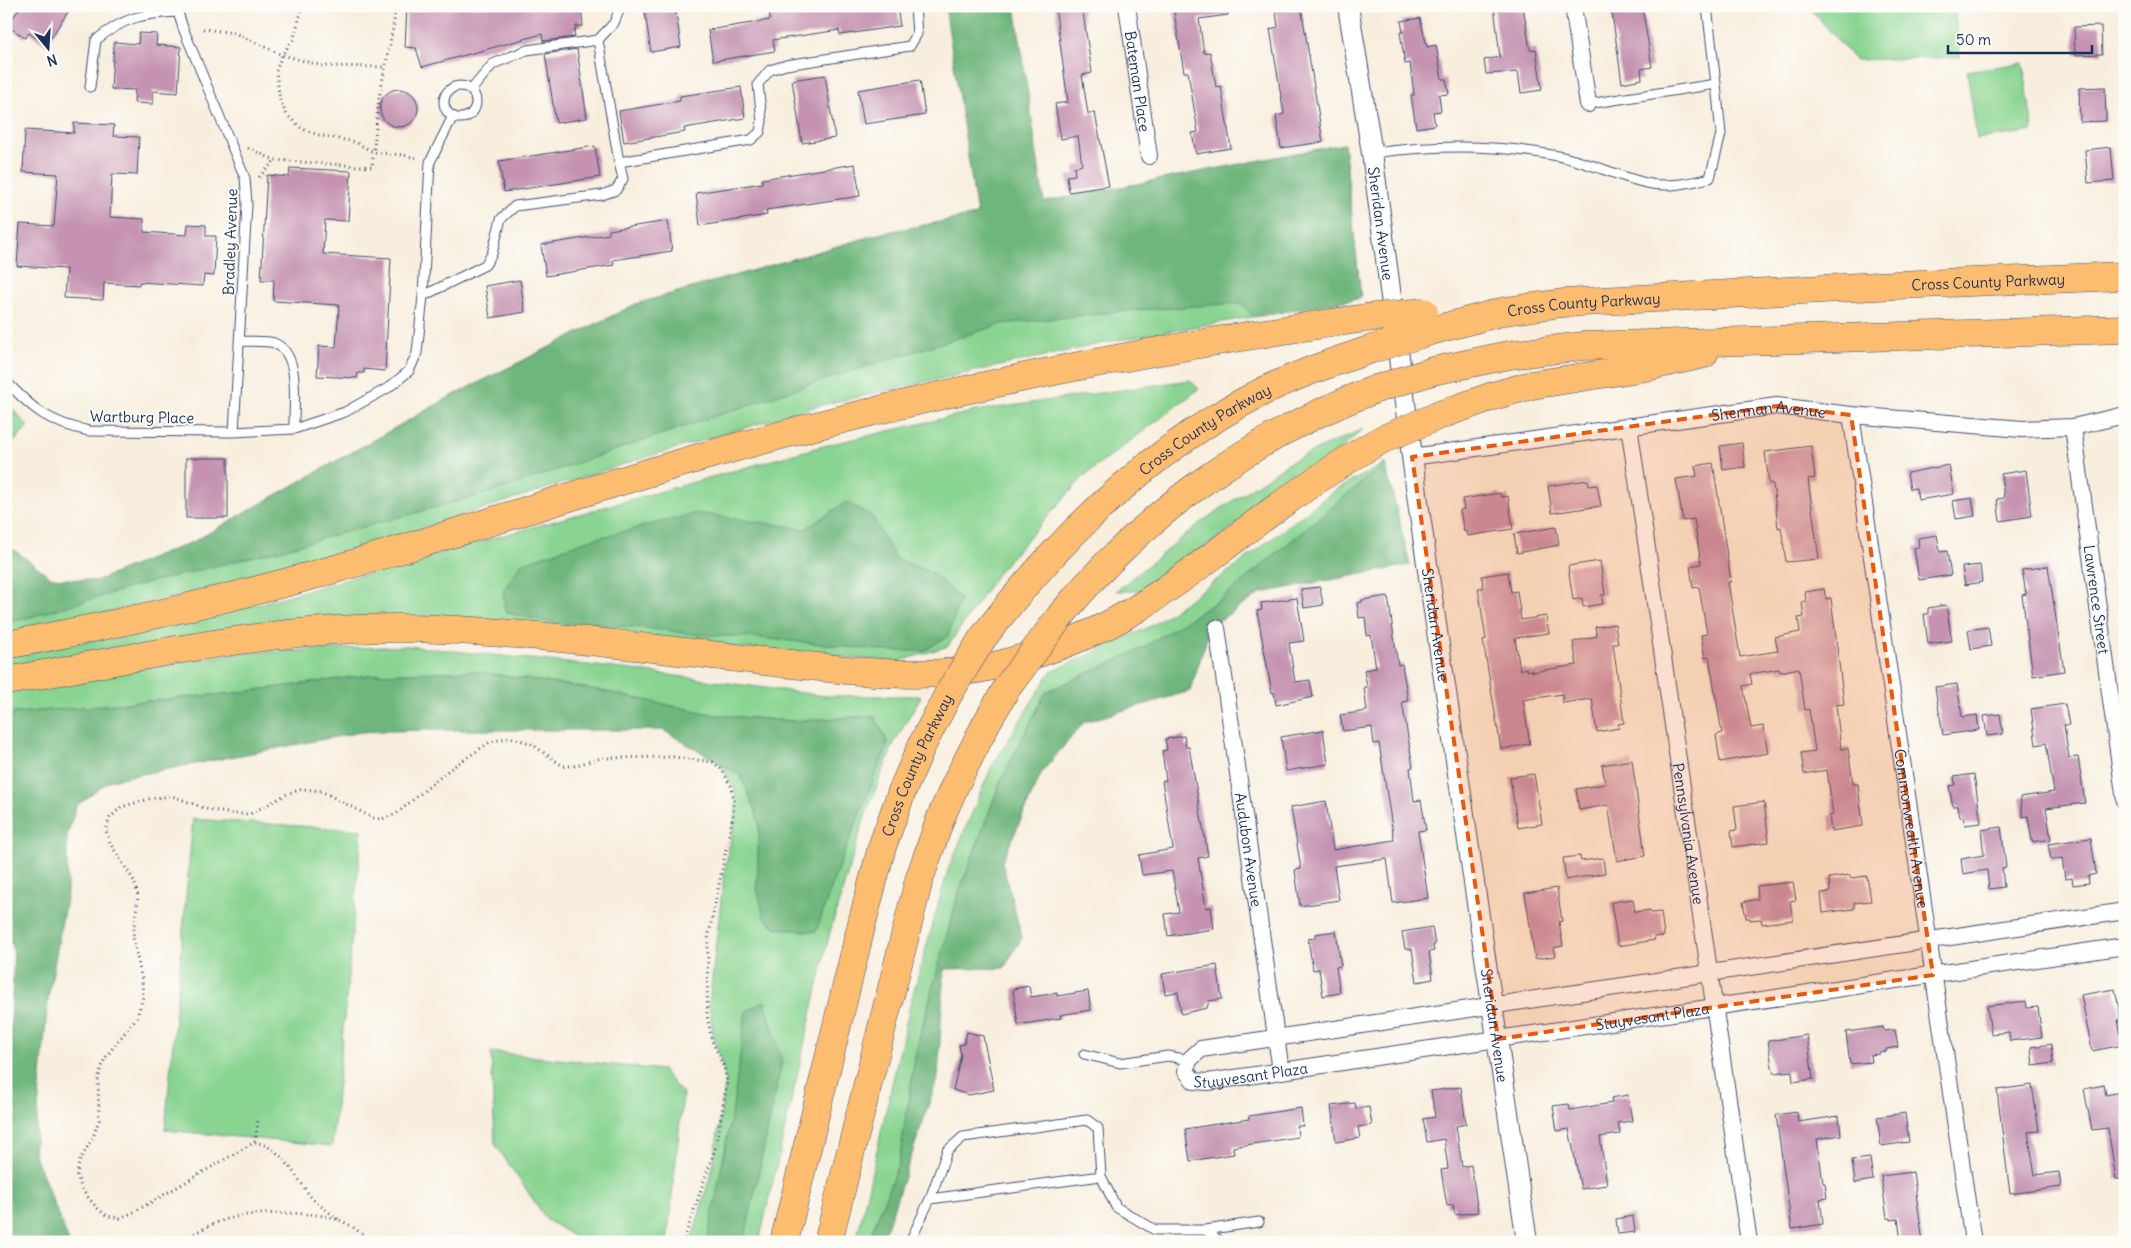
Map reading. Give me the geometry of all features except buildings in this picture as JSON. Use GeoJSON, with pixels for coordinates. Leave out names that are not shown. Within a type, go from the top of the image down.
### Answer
{"type":"FeatureCollection","features":[{"type":"Feature","properties":{"kind":"highway"},"geometry":{"type":"LineString","coordinates":[[2055,278],[2125,257]]}},
{"type":"Feature","properties":{"kind":"highway","name":"Cross County Parkway"},"geometry":{"type":"LineString","coordinates":[[784,1242],[882,847],[902,791],[922,745],[949,693],[982,639],[1031,578],[1075,531],[1127,484],[1197,430],[1263,392],[1320,367],[1372,349],[1426,322],[1544,305],[1858,287],[2125,276]]}},
{"type":"Feature","properties":{"kind":"highway"},"geometry":{"type":"LineString","coordinates":[[6,645],[162,614],[295,580],[704,456],[870,412],[1138,355],[1366,318],[1426,322]]}},
{"type":"Feature","properties":{"kind":"highway"},"geometry":{"type":"LineString","coordinates":[[828,1242],[919,880],[955,785],[987,722],[1008,686],[1062,614],[1106,564],[1159,515],[1218,472],[1276,436],[1339,404],[1376,389],[1434,371],[1509,355],[1583,346],[2125,329]]}},
{"type":"Feature","properties":{"kind":"highway"},"geometry":{"type":"LineString","coordinates":[[6,681],[235,641],[327,630],[387,628],[437,629],[517,635],[854,671],[923,674],[955,673],[985,668],[1053,647],[1091,632],[1136,609],[1170,587],[1301,490],[1381,440],[1440,415],[1492,396],[1532,385],[1646,366],[1766,341]]}},
{"type":"Feature","properties":{"kind":"street","name":"Bateman Place"},"geometry":{"type":"LineString","coordinates":[[1127,6],[1148,156]]}},
{"type":"Feature","properties":{"kind":"street","name":"Sheridan Avenue"},"geometry":{"type":"LineString","coordinates":[[1348,6],[1372,153],[1412,457],[1527,1242]]}},
{"type":"Feature","properties":{"kind":"street"},"geometry":{"type":"LineString","coordinates":[[1573,6],[1588,104]]}},
{"type":"Feature","properties":{"kind":"street","name":"Sherman Avenue"},"geometry":{"type":"LineString","coordinates":[[1412,457],[1777,406],[2022,429],[2073,427],[2125,415]]}},
{"type":"Feature","properties":{"kind":"street","name":"Commonwealth Avenue"},"geometry":{"type":"LineString","coordinates":[[1851,414],[1973,1242]]}},
{"type":"Feature","properties":{"kind":"street","name":"Pennsylvania Avenue"},"geometry":{"type":"LineString","coordinates":[[1629,426],[1749,1242]]}},
{"type":"Feature","properties":{"kind":"street","name":"Lawrence Street"},"geometry":{"type":"LineString","coordinates":[[2073,427],[2120,735],[2125,801]]}},
{"type":"Feature","properties":{"kind":"street","name":"Audubon Avenue"},"geometry":{"type":"LineString","coordinates":[[1217,628],[1282,1071]]}},
{"type":"Feature","properties":{"kind":"street","name":"Stuyvesant Plaza"},"geometry":{"type":"LineString","coordinates":[[2125,911],[1201,1049],[1189,1060],[1186,1071],[1194,1081],[1208,1082],[2125,946]]}},
{"type":"Feature","properties":{"kind":"lane"},"geometry":{"type":"LineString","coordinates":[[471,90],[493,64],[527,50],[598,40],[614,23],[621,6]]}},
{"type":"Feature","properties":{"kind":"lane"},"geometry":{"type":"LineString","coordinates":[[619,162],[751,140],[760,132],[761,126],[758,84],[770,70],[786,65],[910,46],[918,34],[914,6]]}},
{"type":"Feature","properties":{"kind":"lane"},"geometry":{"type":"LineString","coordinates":[[1372,153],[1456,146],[1508,148],[1560,156],[1648,184],[1682,185],[1710,178],[1721,134],[1707,6]]}},
{"type":"Feature","properties":{"kind":"lane"},"geometry":{"type":"LineString","coordinates":[[90,86],[96,40],[130,19],[146,14],[177,9]]}},
{"type":"Feature","properties":{"kind":"lane","name":"Bradley Avenue"},"geometry":{"type":"LineString","coordinates":[[177,9],[245,178],[247,204],[234,432]]}},
{"type":"Feature","properties":{"kind":"lane"},"geometry":{"type":"LineString","coordinates":[[423,296],[485,265],[492,254],[501,219],[514,206],[602,195],[616,190],[622,179],[598,40]]}},
{"type":"Feature","properties":{"kind":"lane"},"geometry":{"type":"LineString","coordinates":[[1588,104],[1716,84]]}},
{"type":"Feature","properties":{"kind":"lane"},"geometry":{"type":"LineString","coordinates":[[466,87],[475,96],[475,108],[466,117],[453,116],[445,108],[446,96],[454,88],[466,87]]}},
{"type":"Feature","properties":{"kind":"lane","name":"Wartburg Place"},"geometry":{"type":"LineString","coordinates":[[6,381],[30,406],[69,427],[89,431],[234,432],[294,429],[345,412],[388,388],[409,371],[417,353],[423,296],[430,162],[453,116]]}},
{"type":"Feature","properties":{"kind":"lane"},"geometry":{"type":"LineString","coordinates":[[239,341],[273,343],[287,352],[293,369],[294,429]]}},
{"type":"Feature","properties":{"kind":"lane"},"geometry":{"type":"LineString","coordinates":[[1084,1054],[1120,1063],[1168,1056],[1189,1060]]}},
{"type":"Feature","properties":{"kind":"lane"},"geometry":{"type":"LineString","coordinates":[[910,1242],[930,1199],[947,1151],[964,1138],[1086,1120],[1098,1128],[1101,1176],[1116,1206],[1155,1230],[1205,1230],[1259,1222]]}},
{"type":"Feature","properties":{"kind":"lane"},"geometry":{"type":"LineString","coordinates":[[930,1199],[1101,1176]]}},
{"type":"Feature","properties":{"kind":"lane"},"geometry":{"type":"LineString","coordinates":[[1205,1230],[1221,1242]]}},
{"type":"Feature","properties":{"kind":"path"},"geometry":{"type":"LineString","coordinates":[[303,6],[292,40],[282,54],[276,71],[280,102],[287,115],[302,128],[318,136],[355,142],[373,152],[402,155]]}},
{"type":"Feature","properties":{"kind":"path"},"geometry":{"type":"LineString","coordinates":[[245,147],[275,160],[372,167],[380,98],[394,23],[395,6]]}},
{"type":"Feature","properties":{"kind":"path"},"geometry":{"type":"LineString","coordinates":[[203,29],[235,33],[282,54],[323,66],[386,67]]}},
{"type":"Feature","properties":{"kind":"path"},"geometry":{"type":"LineString","coordinates":[[257,179],[275,160]]}},
{"type":"Feature","properties":{"kind":"path"},"geometry":{"type":"LineString","coordinates":[[370,1242],[363,1234],[338,1219],[313,1199],[284,1158],[264,1143],[255,1142],[134,1212],[120,1218],[107,1216],[97,1208],[82,1190],[76,1175],[78,1162],[93,1137],[99,1120],[98,1079],[106,1058],[137,1017],[143,997],[142,980],[133,938],[138,896],[134,881],[110,844],[106,830],[110,818],[121,807],[149,799],[172,796],[207,809],[232,814],[250,814],[289,793],[303,789],[321,791],[373,818],[382,819],[396,814],[450,769],[490,742],[510,737],[530,743],[563,766],[574,766],[601,758],[673,757],[713,762],[722,770],[731,786],[734,800],[726,853],[708,939],[707,1016],[712,1041],[724,1067],[727,1082],[716,1146],[683,1242]]}},
{"type":"Feature","properties":{"kind":"path"},"geometry":{"type":"LineString","coordinates":[[255,1142],[258,1121]]}},
{"type":"Feature","properties":{"kind":"path"},"geometry":{"type":"LineString","coordinates":[[182,1242],[189,1236],[234,1217],[296,1213],[338,1219]]}},
{"type":"Feature","properties":{"kind":"highlighted area"},"geometry":{"type":"Polygon","coordinates":[[[1777,406],[1851,415],[1933,975],[1498,1039],[1412,457],[1777,406]]]}},
{"type":"Feature","properties":{"kind":"green space"},"geometry":{"type":"Polygon","coordinates":[[[945,6],[1015,6],[1044,202],[1344,144],[1361,298],[1254,317],[1241,303],[1124,311],[1002,324],[795,389],[495,491],[280,550],[143,584],[6,624],[6,544],[52,578],[96,581],[195,541],[448,398],[636,304],[883,233],[977,215],[945,6]]]}},
{"type":"Feature","properties":{"kind":"green space"},"geometry":{"type":"Polygon","coordinates":[[[1808,6],[1954,6],[1960,57],[1855,60],[1808,6]]]}},
{"type":"Feature","properties":{"kind":"green space"},"geometry":{"type":"Polygon","coordinates":[[[2023,63],[2033,131],[1977,139],[1967,71],[2023,63]]]}},
{"type":"Feature","properties":{"kind":"green space"},"geometry":{"type":"Polygon","coordinates":[[[1344,144],[1361,298],[1113,341],[821,405],[627,463],[375,543],[189,594],[6,635],[6,544],[52,578],[96,581],[195,541],[448,398],[636,304],[883,233],[1344,144]]]}},
{"type":"Feature","properties":{"kind":"green space"},"geometry":{"type":"Polygon","coordinates":[[[1190,380],[1199,389],[1084,476],[999,571],[948,646],[897,662],[428,620],[6,670],[6,657],[130,633],[262,603],[819,447],[976,411],[1190,380]]]}},
{"type":"Feature","properties":{"kind":"green space"},"geometry":{"type":"Polygon","coordinates":[[[6,402],[28,426],[12,444],[6,443],[6,402]]]}},
{"type":"Feature","properties":{"kind":"green space"},"geometry":{"type":"Polygon","coordinates":[[[1363,429],[1338,452],[1143,591],[1116,591],[1204,520],[1290,462],[1363,429]]]}},
{"type":"Feature","properties":{"kind":"green space"},"geometry":{"type":"Polygon","coordinates":[[[1385,463],[1221,599],[1141,649],[1046,692],[1001,780],[958,895],[917,1046],[899,1162],[868,1242],[856,1242],[911,1001],[948,870],[991,768],[1047,677],[1051,672],[1153,625],[1239,564],[1334,491],[1385,463]]]}},
{"type":"Feature","properties":{"kind":"green space"},"geometry":{"type":"Polygon","coordinates":[[[1385,463],[1410,565],[1261,593],[1211,626],[1190,691],[1084,722],[1042,772],[1002,862],[1022,938],[1004,968],[944,969],[938,1077],[882,1242],[868,1242],[899,1162],[917,1046],[958,895],[1001,780],[1046,692],[1141,649],[1221,599],[1385,463]]]}},
{"type":"Feature","properties":{"kind":"green space"},"geometry":{"type":"Polygon","coordinates":[[[846,502],[872,516],[895,558],[934,574],[960,599],[948,636],[924,651],[887,651],[751,637],[702,635],[637,627],[546,622],[505,612],[503,591],[521,564],[585,541],[697,513],[805,529],[846,502]]]}},
{"type":"Feature","properties":{"kind":"green space"},"geometry":{"type":"Polygon","coordinates":[[[408,646],[624,669],[825,696],[921,696],[893,745],[865,816],[830,932],[759,1242],[691,1242],[713,1166],[726,1080],[713,1034],[709,1004],[724,874],[736,813],[735,790],[719,763],[740,775],[755,809],[759,825],[757,888],[816,932],[836,873],[888,744],[875,716],[790,721],[716,715],[592,689],[472,671],[377,674],[235,693],[6,714],[6,690],[238,653],[408,646]]]}},
{"type":"Feature","properties":{"kind":"green space"},"geometry":{"type":"Polygon","coordinates":[[[472,671],[592,689],[716,715],[790,721],[875,716],[888,744],[836,873],[816,932],[776,928],[764,917],[757,888],[759,825],[755,809],[740,775],[663,730],[427,730],[361,732],[111,780],[76,806],[67,836],[67,893],[48,1000],[34,1153],[69,1242],[8,1242],[6,1237],[6,1137],[14,953],[6,929],[6,714],[235,693],[377,674],[472,671]]]}},
{"type":"Feature","properties":{"kind":"green space"},"geometry":{"type":"Polygon","coordinates":[[[193,819],[362,830],[332,1146],[165,1130],[193,819]]]}},
{"type":"Feature","properties":{"kind":"green space"},"geometry":{"type":"Polygon","coordinates":[[[765,1001],[782,1062],[744,1242],[707,1242],[733,1107],[746,1011],[765,1001]]]}},
{"type":"Feature","properties":{"kind":"green space"},"geometry":{"type":"Polygon","coordinates":[[[491,1052],[662,1070],[683,1094],[667,1242],[583,1242],[547,1220],[495,1144],[491,1052]]]}}]}
